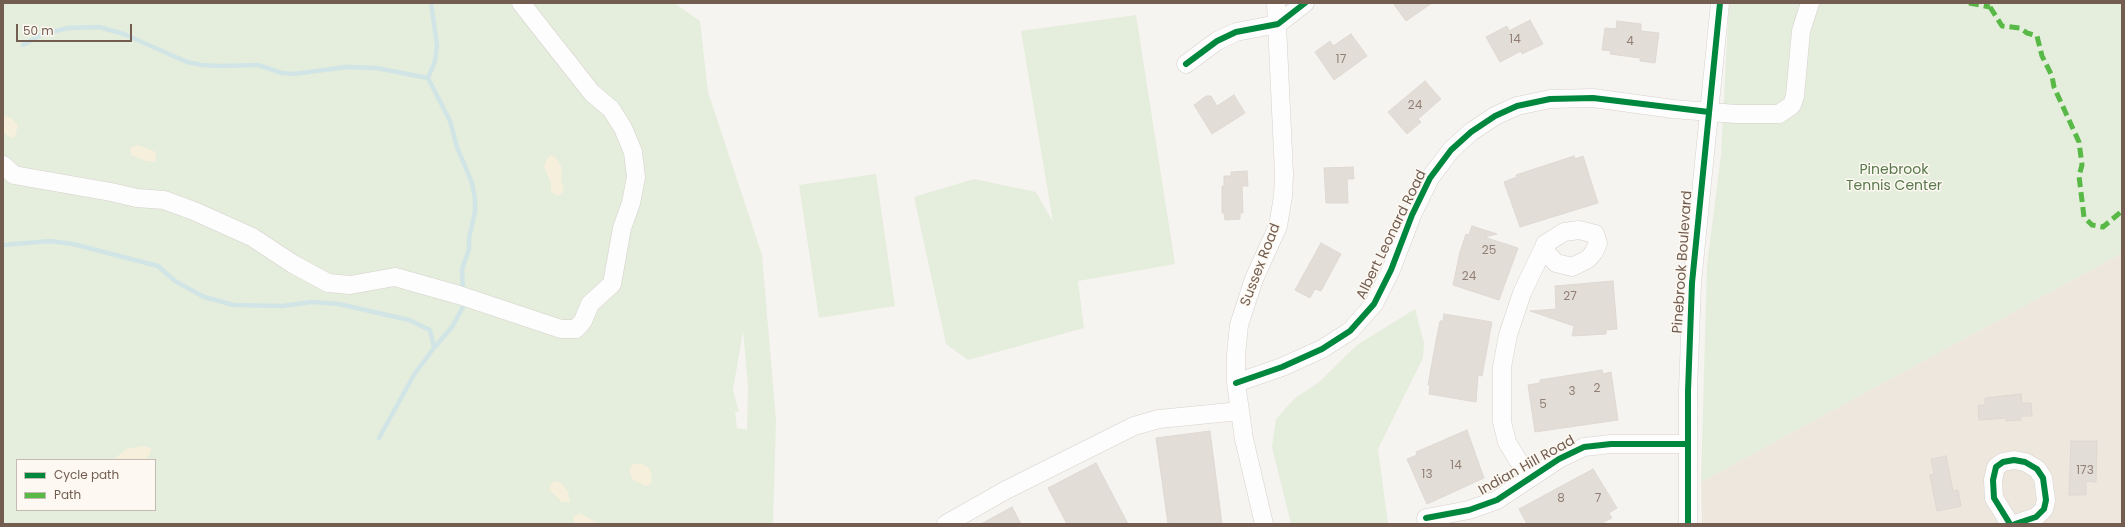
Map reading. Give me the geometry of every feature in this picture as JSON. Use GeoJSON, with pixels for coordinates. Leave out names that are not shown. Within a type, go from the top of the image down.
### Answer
{"type":"FeatureCollection","features":[{"type":"Feature","properties":{"kind":"street"},"geometry":{"type":"LineString","coordinates":[[3,165],[14,175],[137,198],[164,200],[194,211],[252,237],[293,264],[328,283],[350,285],[395,277],[463,296],[561,330],[576,329],[583,321],[590,304],[612,284],[622,228],[631,203],[636,176],[633,152],[623,128],[611,109],[592,93],[521,3]]}},
{"type":"Feature","properties":{"kind":"street","name":"Sussex Road"},"geometry":{"type":"LineString","coordinates":[[1264,524],[1244,439],[1236,383],[1239,325],[1254,279],[1278,226],[1283,196],[1284,174],[1276,3]]}},
{"type":"Feature","properties":{"kind":"street"},"geometry":{"type":"LineString","coordinates":[[1186,64],[1217,41],[1236,32],[1278,24],[1305,3]]}},
{"type":"Feature","properties":{"kind":"street","name":"Pinebrook Boulevard"},"geometry":{"type":"LineString","coordinates":[[1688,524],[1688,444],[1692,283],[1720,3]]}},
{"type":"Feature","properties":{"kind":"street","name":"Albert Leonard Road"},"geometry":{"type":"LineString","coordinates":[[1236,383],[1282,367],[1322,349],[1350,331],[1374,304],[1391,270],[1412,215],[1430,178],[1451,150],[1471,132],[1495,116],[1517,106],[1550,99],[1593,98],[1709,112],[1771,115],[1779,114],[1792,105],[1798,76],[1802,31],[1810,3]]}},
{"type":"Feature","properties":{"kind":"street","name":"Indian Hill Road"},"geometry":{"type":"LineString","coordinates":[[1529,478],[1506,442],[1502,422],[1502,367],[1508,335],[1522,293],[1543,249]]}},
{"type":"Feature","properties":{"kind":"street"},"geometry":{"type":"LineString","coordinates":[[946,524],[1006,490],[1134,426],[1159,419],[1240,411]]}},
{"type":"Feature","properties":{"kind":"street","name":"Indian Hill Road"},"geometry":{"type":"LineString","coordinates":[[1426,518],[1469,510],[1497,500],[1559,459],[1584,447],[1611,444],[1688,444]]}},
{"type":"Feature","properties":{"kind":"street"},"geometry":{"type":"LineString","coordinates":[[2010,524],[1994,498],[1993,480],[1996,467],[2003,462],[2014,460],[2025,462],[2037,469],[2042,478],[2046,500],[2044,509],[2036,517],[2015,524]]}},
{"type":"Feature","properties":{"kind":"shaded area"},"geometry":{"type":"Polygon","coordinates":[[[2122,253],[2122,524],[1702,524],[1701,482],[2122,253]]]}},
{"type":"Feature","properties":{"kind":"green space"},"geometry":{"type":"Polygon","coordinates":[[[3,3],[674,3],[700,21],[708,92],[762,255],[776,421],[773,524],[3,524],[3,3]],[[743,331],[733,390],[739,412],[735,411],[737,428],[747,430],[748,387],[743,331]]]}},
{"type":"Feature","properties":{"kind":"green space","name":"Pinebrook Tennis Center"},"geometry":{"type":"Polygon","coordinates":[[[1729,3],[2122,3],[2122,253],[1701,482],[1707,265],[1721,155],[1729,3]]]}},
{"type":"Feature","properties":{"kind":"green space"},"geometry":{"type":"Polygon","coordinates":[[[1136,15],[1175,264],[1078,281],[1084,328],[968,360],[946,344],[914,197],[974,179],[1036,192],[1053,222],[1021,31],[1136,15]]]}},
{"type":"Feature","properties":{"kind":"green space"},"geometry":{"type":"Polygon","coordinates":[[[876,174],[895,306],[819,318],[799,185],[876,174]]]}},
{"type":"Feature","properties":{"kind":"green space"},"geometry":{"type":"Polygon","coordinates":[[[1415,309],[1424,343],[1423,358],[1378,449],[1388,524],[1291,524],[1272,447],[1276,419],[1295,398],[1318,383],[1357,345],[1415,309]]]}},
{"type":"Feature","properties":{"kind":"sand"},"geometry":{"type":"Polygon","coordinates":[[[3,115],[11,118],[18,124],[16,134],[13,138],[9,137],[3,132],[3,115]]]}},
{"type":"Feature","properties":{"kind":"sand"},"geometry":{"type":"Polygon","coordinates":[[[138,145],[156,152],[155,162],[146,161],[131,155],[130,148],[138,145]]]}},
{"type":"Feature","properties":{"kind":"sand"},"geometry":{"type":"Polygon","coordinates":[[[551,155],[556,158],[562,168],[561,180],[564,188],[562,193],[558,196],[551,192],[551,184],[544,166],[547,158],[551,155]]]}},
{"type":"Feature","properties":{"kind":"sand"},"geometry":{"type":"Polygon","coordinates":[[[143,446],[151,448],[150,454],[146,459],[114,459],[126,449],[143,446]]]}},
{"type":"Feature","properties":{"kind":"sand"},"geometry":{"type":"Polygon","coordinates":[[[633,464],[643,464],[650,469],[652,479],[650,485],[645,486],[632,479],[629,469],[633,464]]]}},
{"type":"Feature","properties":{"kind":"sand"},"geometry":{"type":"Polygon","coordinates":[[[556,481],[560,482],[568,491],[570,502],[562,502],[549,489],[551,484],[556,481]]]}},
{"type":"Feature","properties":{"kind":"sand"},"geometry":{"type":"Polygon","coordinates":[[[579,513],[599,524],[575,524],[573,517],[579,513]]]}},
{"type":"Feature","properties":{"kind":"building"},"geometry":{"type":"Polygon","coordinates":[[[1393,3],[1432,3],[1406,21],[1393,3]]]}},
{"type":"Feature","properties":{"kind":"building"},"geometry":{"type":"Polygon","coordinates":[[[1530,20],[1543,44],[1522,54],[1521,51],[1500,62],[1486,37],[1507,26],[1509,31],[1530,20]]]}},
{"type":"Feature","properties":{"kind":"building"},"geometry":{"type":"Polygon","coordinates":[[[1617,21],[1641,24],[1641,31],[1659,33],[1655,63],[1640,61],[1640,58],[1610,54],[1611,51],[1602,50],[1605,28],[1616,29],[1617,21]]]}},
{"type":"Feature","properties":{"kind":"building"},"geometry":{"type":"Polygon","coordinates":[[[1351,34],[1367,56],[1334,80],[1315,52],[1330,41],[1333,46],[1351,34]]]}},
{"type":"Feature","properties":{"kind":"building"},"geometry":{"type":"Polygon","coordinates":[[[1425,81],[1441,99],[1418,119],[1421,122],[1407,134],[1388,112],[1425,81]]]}},
{"type":"Feature","properties":{"kind":"building"},"geometry":{"type":"Polygon","coordinates":[[[1234,95],[1245,113],[1212,134],[1194,105],[1206,96],[1211,96],[1217,106],[1234,95]]]}},
{"type":"Feature","properties":{"kind":"building"},"geometry":{"type":"Polygon","coordinates":[[[1574,156],[1575,159],[1583,156],[1598,203],[1520,227],[1504,182],[1517,177],[1516,175],[1574,156]]]}},
{"type":"Feature","properties":{"kind":"building"},"geometry":{"type":"Polygon","coordinates":[[[1353,167],[1354,179],[1347,179],[1348,203],[1326,203],[1324,168],[1353,167]]]}},
{"type":"Feature","properties":{"kind":"building"},"geometry":{"type":"Polygon","coordinates":[[[1247,171],[1248,186],[1242,186],[1243,213],[1240,213],[1240,219],[1225,220],[1224,213],[1222,213],[1222,186],[1224,186],[1224,176],[1231,176],[1231,172],[1247,171]]]}},
{"type":"Feature","properties":{"kind":"building"},"geometry":{"type":"Polygon","coordinates":[[[1472,226],[1497,234],[1484,237],[1518,248],[1499,300],[1453,285],[1460,252],[1466,234],[1469,235],[1472,226]]]}},
{"type":"Feature","properties":{"kind":"building"},"geometry":{"type":"Polygon","coordinates":[[[1321,243],[1341,254],[1321,291],[1315,289],[1310,298],[1295,290],[1321,243]]]}},
{"type":"Feature","properties":{"kind":"building"},"geometry":{"type":"Polygon","coordinates":[[[1613,281],[1617,329],[1606,330],[1606,334],[1572,336],[1574,326],[1530,311],[1556,309],[1555,286],[1613,281]]]}},
{"type":"Feature","properties":{"kind":"building"},"geometry":{"type":"Polygon","coordinates":[[[1444,314],[1492,322],[1482,376],[1478,375],[1476,402],[1429,394],[1430,385],[1428,385],[1436,341],[1440,321],[1443,321],[1444,314]]]}},
{"type":"Feature","properties":{"kind":"building"},"geometry":{"type":"Polygon","coordinates":[[[1602,370],[1603,374],[1611,372],[1618,420],[1535,432],[1528,385],[1540,383],[1540,380],[1602,370]]]}},
{"type":"Feature","properties":{"kind":"building"},"geometry":{"type":"Polygon","coordinates":[[[2021,394],[2022,403],[2031,403],[2032,416],[2021,416],[2021,420],[2006,421],[2006,418],[1979,420],[1978,405],[1985,405],[1985,398],[2021,394]]]}},
{"type":"Feature","properties":{"kind":"building"},"geometry":{"type":"Polygon","coordinates":[[[1467,430],[1484,478],[1427,504],[1407,459],[1417,455],[1416,452],[1467,430]]]}},
{"type":"Feature","properties":{"kind":"building"},"geometry":{"type":"Polygon","coordinates":[[[1210,431],[1222,524],[1168,524],[1156,438],[1210,431]]]}},
{"type":"Feature","properties":{"kind":"building"},"geometry":{"type":"Polygon","coordinates":[[[2071,441],[2097,441],[2096,482],[2086,481],[2086,495],[2069,495],[2071,441]]]}},
{"type":"Feature","properties":{"kind":"building"},"geometry":{"type":"Polygon","coordinates":[[[1946,456],[1953,491],[1958,490],[1961,506],[1937,511],[1930,475],[1934,474],[1931,459],[1946,456]]]}},
{"type":"Feature","properties":{"kind":"building"},"geometry":{"type":"Polygon","coordinates":[[[1096,463],[1128,524],[1067,524],[1048,488],[1096,463]]]}},
{"type":"Feature","properties":{"kind":"building"},"geometry":{"type":"Polygon","coordinates":[[[1593,469],[1617,508],[1609,513],[1612,518],[1600,524],[1527,524],[1519,509],[1593,469]]]}},
{"type":"Feature","properties":{"kind":"building"},"geometry":{"type":"Polygon","coordinates":[[[1012,507],[1021,524],[981,524],[1012,507]]]}},
{"type":"Feature","properties":{"kind":"waterway"},"geometry":{"type":"LineString","coordinates":[[428,78],[435,61],[437,45],[431,3]]}},
{"type":"Feature","properties":{"kind":"waterway"},"geometry":{"type":"LineString","coordinates":[[23,45],[43,34],[68,28],[99,27],[124,34],[187,62],[202,65],[258,65],[282,73],[294,74],[346,67],[376,68],[428,78],[450,121],[457,147],[472,183],[475,199],[475,212],[469,238],[469,249],[462,269],[463,293]]}},
{"type":"Feature","properties":{"kind":"waterway"},"geometry":{"type":"LineString","coordinates":[[3,245],[50,241],[73,244],[158,266],[175,281],[204,297],[234,305],[282,306],[312,302],[339,304],[409,320],[430,330],[434,348],[415,373],[379,438]]}},
{"type":"Feature","properties":{"kind":"waterway"},"geometry":{"type":"LineString","coordinates":[[434,348],[452,327],[464,305],[464,300]]}},
{"type":"Feature","properties":{"kind":"marked path"},"geometry":{"type":"LineString","coordinates":[[1969,3],[1990,7]]}},
{"type":"Feature","properties":{"kind":"marked path"},"geometry":{"type":"LineString","coordinates":[[1990,7],[2002,26],[2020,28],[2027,33],[2037,36],[2042,56],[2052,76],[2054,87],[2079,142],[2082,165],[2079,176],[2084,217],[2092,225],[2103,227],[2122,211]]}},
{"type":"Feature","properties":{"kind":"cycle path"},"geometry":{"type":"LineString","coordinates":[[1186,64],[1217,41],[1236,32],[1278,24],[1305,3]]}},
{"type":"Feature","properties":{"kind":"cycle path"},"geometry":{"type":"LineString","coordinates":[[1688,524],[1688,391],[1692,283],[1720,3]]}},
{"type":"Feature","properties":{"kind":"cycle path"},"geometry":{"type":"LineString","coordinates":[[1236,383],[1282,367],[1322,349],[1350,331],[1374,304],[1391,270],[1412,215],[1430,178],[1451,150],[1471,132],[1495,116],[1517,106],[1550,99],[1593,98],[1709,112]]}},
{"type":"Feature","properties":{"kind":"cycle path"},"geometry":{"type":"LineString","coordinates":[[1426,518],[1469,510],[1497,500],[1559,459],[1584,447],[1611,444],[1688,444]]}},
{"type":"Feature","properties":{"kind":"cycle path"},"geometry":{"type":"LineString","coordinates":[[2010,524],[1994,498],[1993,480],[1996,467],[2003,462],[2014,460],[2025,462],[2037,469],[2043,478],[2046,500],[2044,509],[2036,517],[2015,524]]}}]}
